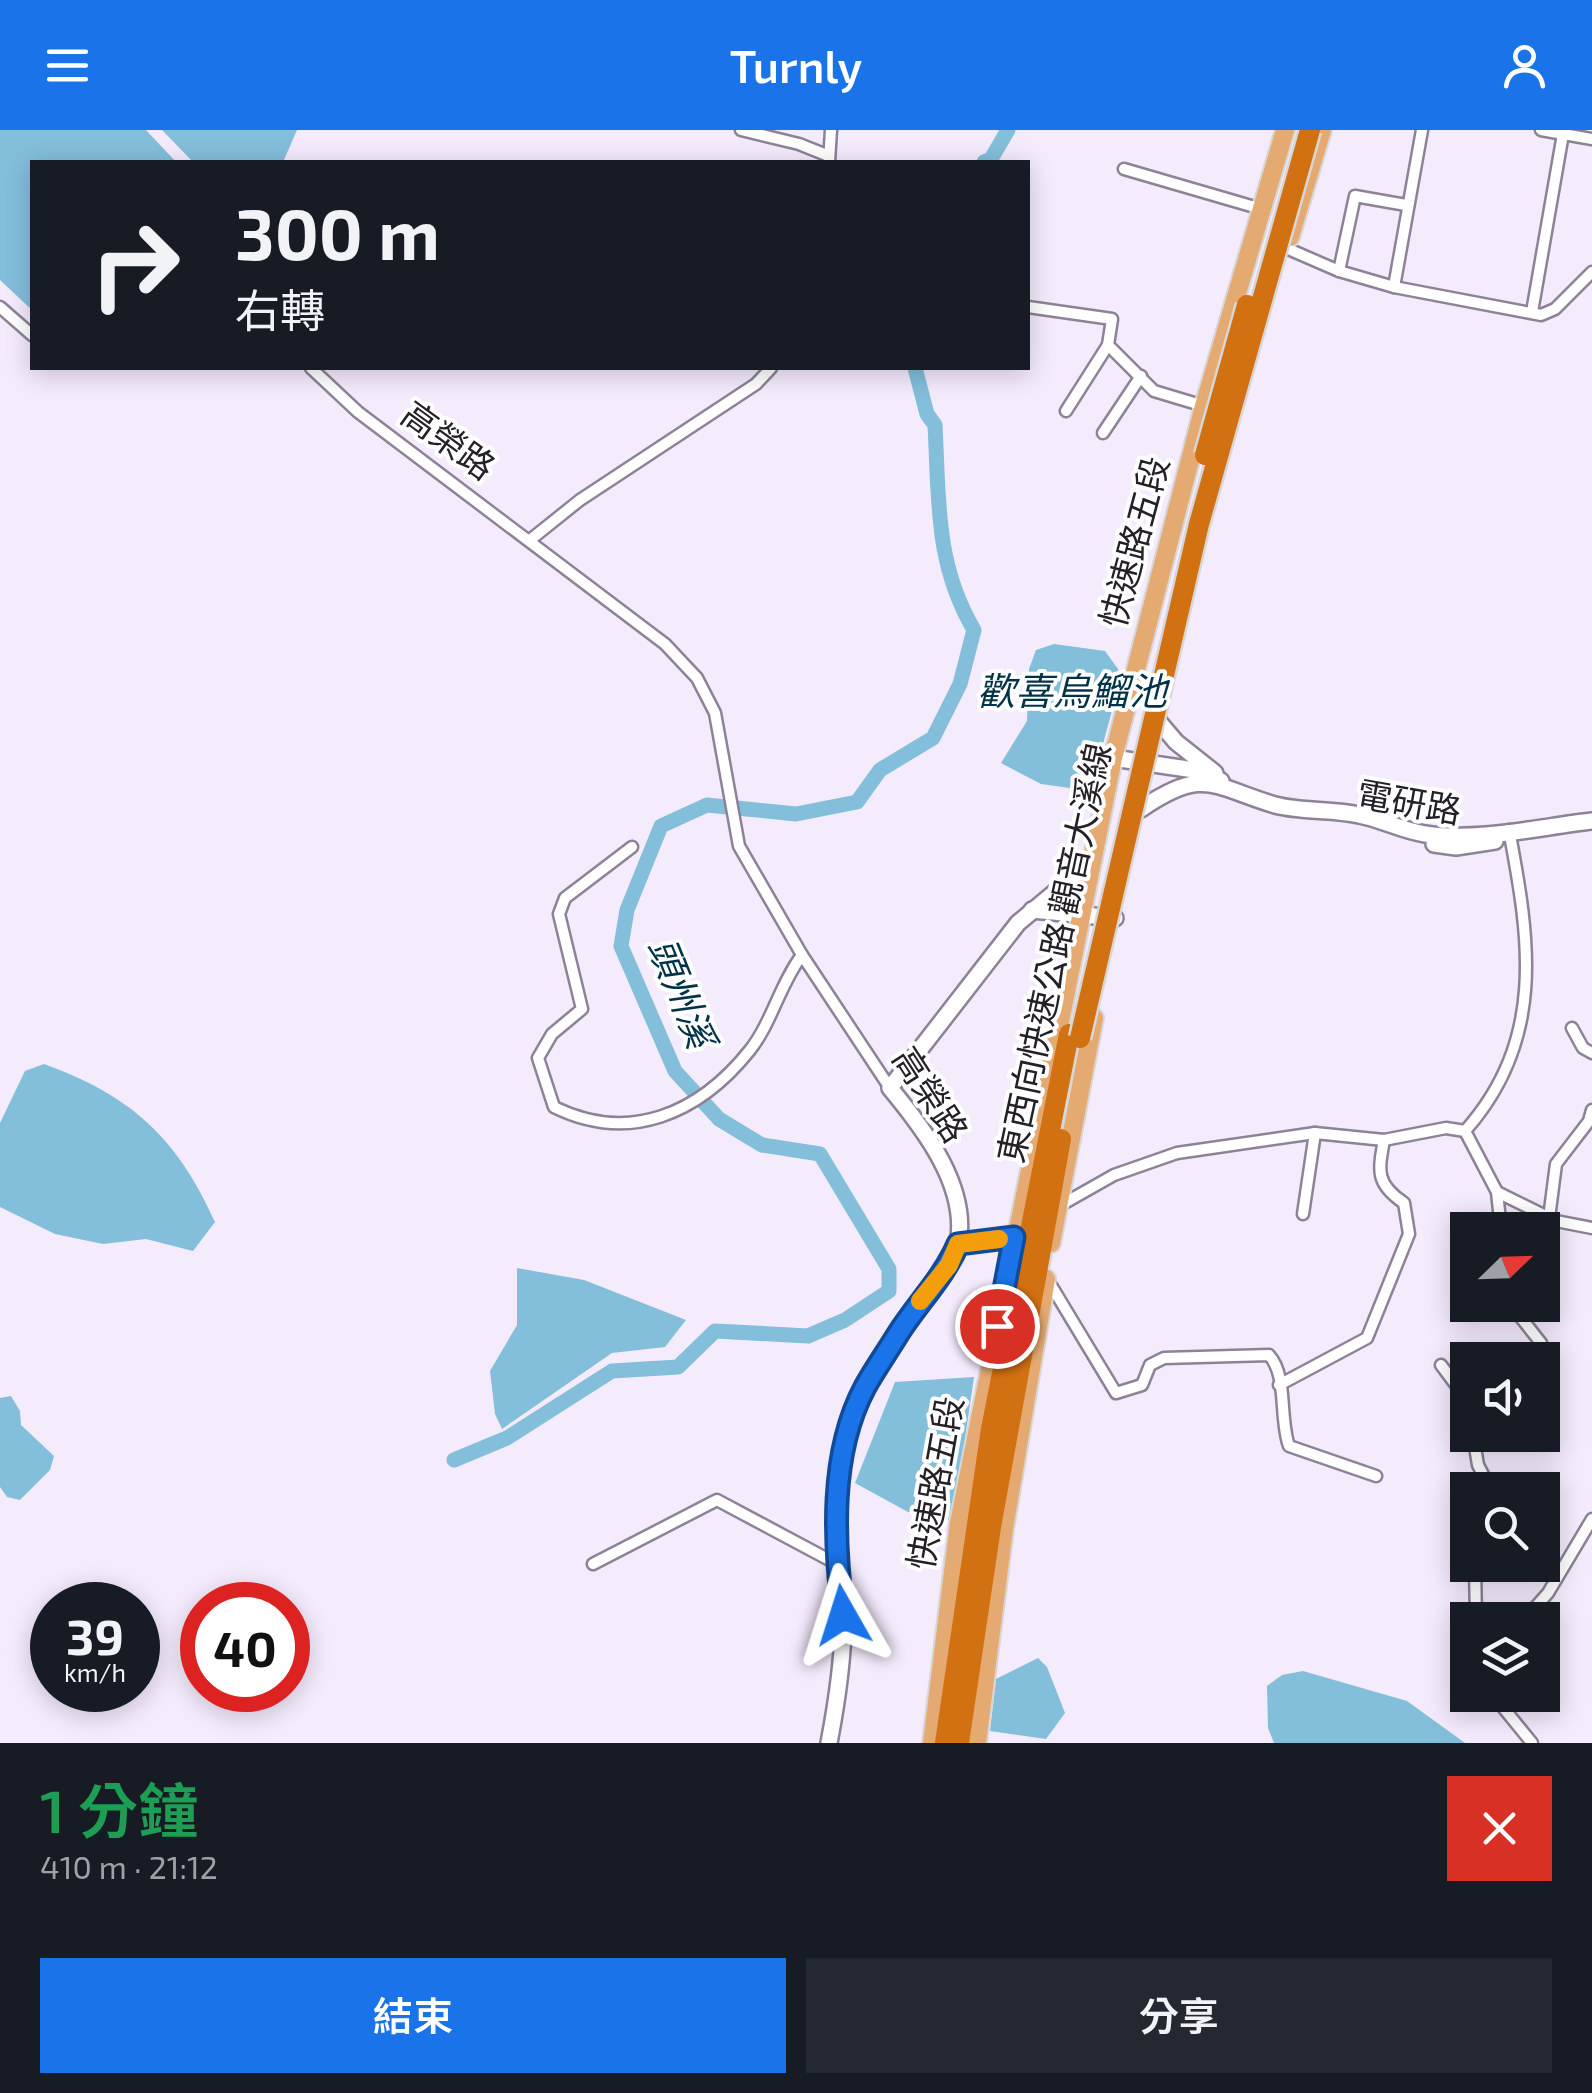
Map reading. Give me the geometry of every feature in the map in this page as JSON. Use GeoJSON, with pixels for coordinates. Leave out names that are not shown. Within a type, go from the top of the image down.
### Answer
{"type":"FeatureCollection","features":[{"type":"Feature","properties":{"kind":"highway","name":"東西向快速公路 觀音大溪線"},"geometry":{"type":"LineString","coordinates":[[945,1743],[1078,988],[1160,626],[1228,366],[1298,130]]}},
{"type":"Feature","properties":{"kind":"highway","name":"東西向快速公路 觀音大溪線"},"geometry":{"type":"LineString","coordinates":[[959,1743],[998,1436],[1077,1054],[1168,649],[1310,130]]}},
{"type":"Feature","properties":{"kind":"highway"},"geometry":{"type":"LineString","coordinates":[[997,1326],[998,1436]]}},
{"type":"Feature","properties":{"kind":"highway"},"geometry":{"type":"LineString","coordinates":[[998,1436],[1035,1343]]}},
{"type":"Feature","properties":{"kind":"main road","name":"快速路五段"},"geometry":{"type":"LineString","coordinates":[[932,1743],[958,1523],[1090,863],[1113,758],[1204,406],[1264,210],[1284,130]]}},
{"type":"Feature","properties":{"kind":"main road","name":"快速路五段"},"geometry":{"type":"LineString","coordinates":[[977,1743],[1004,1528],[1046,1276],[1116,918],[1150,760],[1248,373],[1322,130]]}},
{"type":"Feature","properties":{"kind":"street"},"geometry":{"type":"LineString","coordinates":[[740,130],[799,144],[829,159],[831,130]]}},
{"type":"Feature","properties":{"kind":"street"},"geometry":{"type":"LineString","coordinates":[[1394,286],[1422,130]]}},
{"type":"Feature","properties":{"kind":"street"},"geometry":{"type":"LineString","coordinates":[[1541,130],[1592,139]]}},
{"type":"Feature","properties":{"kind":"street"},"geometry":{"type":"LineString","coordinates":[[1532,312],[1563,134]]}},
{"type":"Feature","properties":{"kind":"street"},"geometry":{"type":"LineString","coordinates":[[1124,169],[1264,210]]}},
{"type":"Feature","properties":{"kind":"street"},"geometry":{"type":"LineString","coordinates":[[1339,271],[1355,196],[1406,206]]}},
{"type":"Feature","properties":{"kind":"street"},"geometry":{"type":"LineString","coordinates":[[1286,248],[1339,271],[1394,286],[1541,315],[1555,309],[1592,272]]}},
{"type":"Feature","properties":{"kind":"street"},"geometry":{"type":"LineString","coordinates":[[1030,306],[1112,319],[1108,345],[1066,410]]}},
{"type":"Feature","properties":{"kind":"street"},"geometry":{"type":"LineString","coordinates":[[0,307],[30,334]]}},
{"type":"Feature","properties":{"kind":"street"},"geometry":{"type":"LineString","coordinates":[[1108,345],[1154,391],[1204,406]]}},
{"type":"Feature","properties":{"kind":"street","name":"高榮路"},"geometry":{"type":"LineString","coordinates":[[314,370],[358,412],[684,661],[715,714],[738,840],[802,955],[890,1088],[929,1135],[956,1205],[958,1244]]}},
{"type":"Feature","properties":{"kind":"street"},"geometry":{"type":"LineString","coordinates":[[530,540],[580,500],[756,384],[769,370]]}},
{"type":"Feature","properties":{"kind":"street"},"geometry":{"type":"LineString","coordinates":[[1103,433],[1142,376]]}},
{"type":"Feature","properties":{"kind":"street"},"geometry":{"type":"LineString","coordinates":[[1160,722],[1176,742],[1227,787]]}},
{"type":"Feature","properties":{"kind":"street","name":"電研路"},"geometry":{"type":"LineString","coordinates":[[1113,758],[1150,760],[1201,772],[1268,812],[1361,823],[1416,842],[1456,847],[1510,834],[1592,824]]}},
{"type":"Feature","properties":{"kind":"street"},"geometry":{"type":"LineString","coordinates":[[1141,809],[1166,792],[1194,782],[1227,787]]}},
{"type":"Feature","properties":{"kind":"street"},"geometry":{"type":"LineString","coordinates":[[1465,1131],[1489,1104],[1511,1064],[1522,1010],[1528,926],[1510,834]]}},
{"type":"Feature","properties":{"kind":"street"},"geometry":{"type":"LineString","coordinates":[[632,847],[565,898],[559,914],[582,1008],[552,1034],[538,1058],[554,1107],[584,1122],[633,1126],[694,1102],[751,1049],[782,980],[802,955]]}},
{"type":"Feature","properties":{"kind":"street"},"geometry":{"type":"LineString","coordinates":[[890,1088],[1032,910],[1090,863]]}},
{"type":"Feature","properties":{"kind":"street"},"geometry":{"type":"LineString","coordinates":[[1032,910],[1116,918]]}},
{"type":"Feature","properties":{"kind":"street"},"geometry":{"type":"LineString","coordinates":[[1572,1028],[1592,1054]]}},
{"type":"Feature","properties":{"kind":"street"},"geometry":{"type":"LineString","coordinates":[[1550,1212],[1556,1164],[1589,1121],[1592,1110]]}},
{"type":"Feature","properties":{"kind":"street"},"geometry":{"type":"LineString","coordinates":[[1060,1205],[1149,1160],[1315,1133],[1384,1140],[1446,1128],[1465,1131]]}},
{"type":"Feature","properties":{"kind":"street"},"geometry":{"type":"LineString","coordinates":[[1465,1131],[1497,1192],[1499,1212]]}},
{"type":"Feature","properties":{"kind":"street"},"geometry":{"type":"LineString","coordinates":[[1303,1214],[1315,1133]]}},
{"type":"Feature","properties":{"kind":"street"},"geometry":{"type":"LineString","coordinates":[[1279,1385],[1366,1338],[1409,1234],[1404,1203],[1384,1190],[1378,1173],[1384,1140]]}},
{"type":"Feature","properties":{"kind":"street"},"geometry":{"type":"LineString","coordinates":[[1497,1192],[1537,1212]]}},
{"type":"Feature","properties":{"kind":"street"},"geometry":{"type":"LineString","coordinates":[[1560,1221],[1592,1228]]}},
{"type":"Feature","properties":{"kind":"street"},"geometry":{"type":"LineString","coordinates":[[829,1743],[837,1701],[843,1615],[837,1564],[841,1456],[864,1389],[925,1292],[949,1265],[958,1244],[1014,1237]]}},
{"type":"Feature","properties":{"kind":"street"},"geometry":{"type":"LineString","coordinates":[[1046,1276],[1116,1394],[1142,1386],[1150,1365],[1164,1358],[1269,1355],[1278,1366],[1289,1446],[1376,1476]]}},
{"type":"Feature","properties":{"kind":"street"},"geometry":{"type":"LineString","coordinates":[[1525,1322],[1541,1342]]}},
{"type":"Feature","properties":{"kind":"street"},"geometry":{"type":"LineString","coordinates":[[1441,1365],[1450,1377]]}},
{"type":"Feature","properties":{"kind":"street"},"geometry":{"type":"LineString","coordinates":[[592,1564],[717,1500],[837,1564]]}},
{"type":"Feature","properties":{"kind":"street"},"geometry":{"type":"LineString","coordinates":[[1540,1602],[1592,1520]]}},
{"type":"Feature","properties":{"kind":"street"},"geometry":{"type":"LineString","coordinates":[[1507,1712],[1532,1743]]}},
{"type":"Feature","properties":{"kind":"water"},"geometry":{"type":"Polygon","coordinates":[[[0,130],[146,130],[174,160],[30,160],[30,308],[0,280],[0,130]]]}},
{"type":"Feature","properties":{"kind":"water"},"geometry":{"type":"Polygon","coordinates":[[[162,130],[297,130],[284,160],[191,160],[162,130]]]}},
{"type":"Feature","properties":{"kind":"water","name":"歡喜烏鰡池"},"geometry":{"type":"Polygon","coordinates":[[[1054,644],[1105,651],[1118,669],[1120,681],[1093,781],[1084,790],[1041,784],[1001,763],[1027,721],[1029,669],[1036,650],[1054,644]]]}},
{"type":"Feature","properties":{"kind":"water"},"geometry":{"type":"Polygon","coordinates":[[[44,1064],[126,1105],[167,1143],[215,1222],[193,1251],[146,1239],[103,1244],[55,1234],[0,1207],[0,1123],[25,1071],[44,1064]]]}},
{"type":"Feature","properties":{"kind":"water"},"geometry":{"type":"Polygon","coordinates":[[[517,1268],[584,1280],[686,1320],[665,1347],[612,1353],[502,1429],[495,1414],[490,1371],[517,1325],[517,1268]]]}},
{"type":"Feature","properties":{"kind":"water"},"geometry":{"type":"Polygon","coordinates":[[[974,1377],[953,1521],[908,1512],[855,1483],[895,1382],[974,1377]]]}},
{"type":"Feature","properties":{"kind":"water"},"geometry":{"type":"Polygon","coordinates":[[[11,1396],[20,1411],[21,1425],[54,1456],[50,1470],[20,1500],[7,1497],[0,1487],[0,1398],[11,1396]]]}},
{"type":"Feature","properties":{"kind":"water"},"geometry":{"type":"Polygon","coordinates":[[[1038,1658],[1047,1667],[1065,1713],[1046,1739],[990,1731],[996,1679],[1038,1658]]]}},
{"type":"Feature","properties":{"kind":"water"},"geometry":{"type":"Polygon","coordinates":[[[1303,1671],[1407,1701],[1465,1743],[1274,1743],[1268,1728],[1267,1686],[1282,1675],[1303,1671]]]}},
{"type":"Feature","properties":{"kind":"waterway","name":"頭州溪"},"geometry":{"type":"LineString","coordinates":[[989,160],[1008,130]]}},
{"type":"Feature","properties":{"kind":"waterway","name":"頭州溪"},"geometry":{"type":"LineString","coordinates":[[454,1460],[507,1438],[612,1371],[678,1367],[715,1331],[808,1336],[845,1320],[889,1291],[889,1269],[820,1154],[762,1145],[719,1119],[675,1071],[621,946],[627,910],[661,826],[707,805],[796,814],[857,802],[880,770],[933,738],[960,684],[974,630],[961,605],[946,556],[935,425],[927,414],[916,370]]}},
{"type":"Feature","properties":{"kind":"slow traffic"},"geometry":{"type":"LineString","coordinates":[[920,1301],[949,1265],[958,1244],[999,1239]]}},
{"type":"Feature","properties":{"kind":"route"},"geometry":{"type":"LineString","coordinates":[[843,1615],[837,1564],[841,1456],[864,1389],[925,1292],[949,1265],[958,1244],[1014,1237],[997,1326]]}}]}
